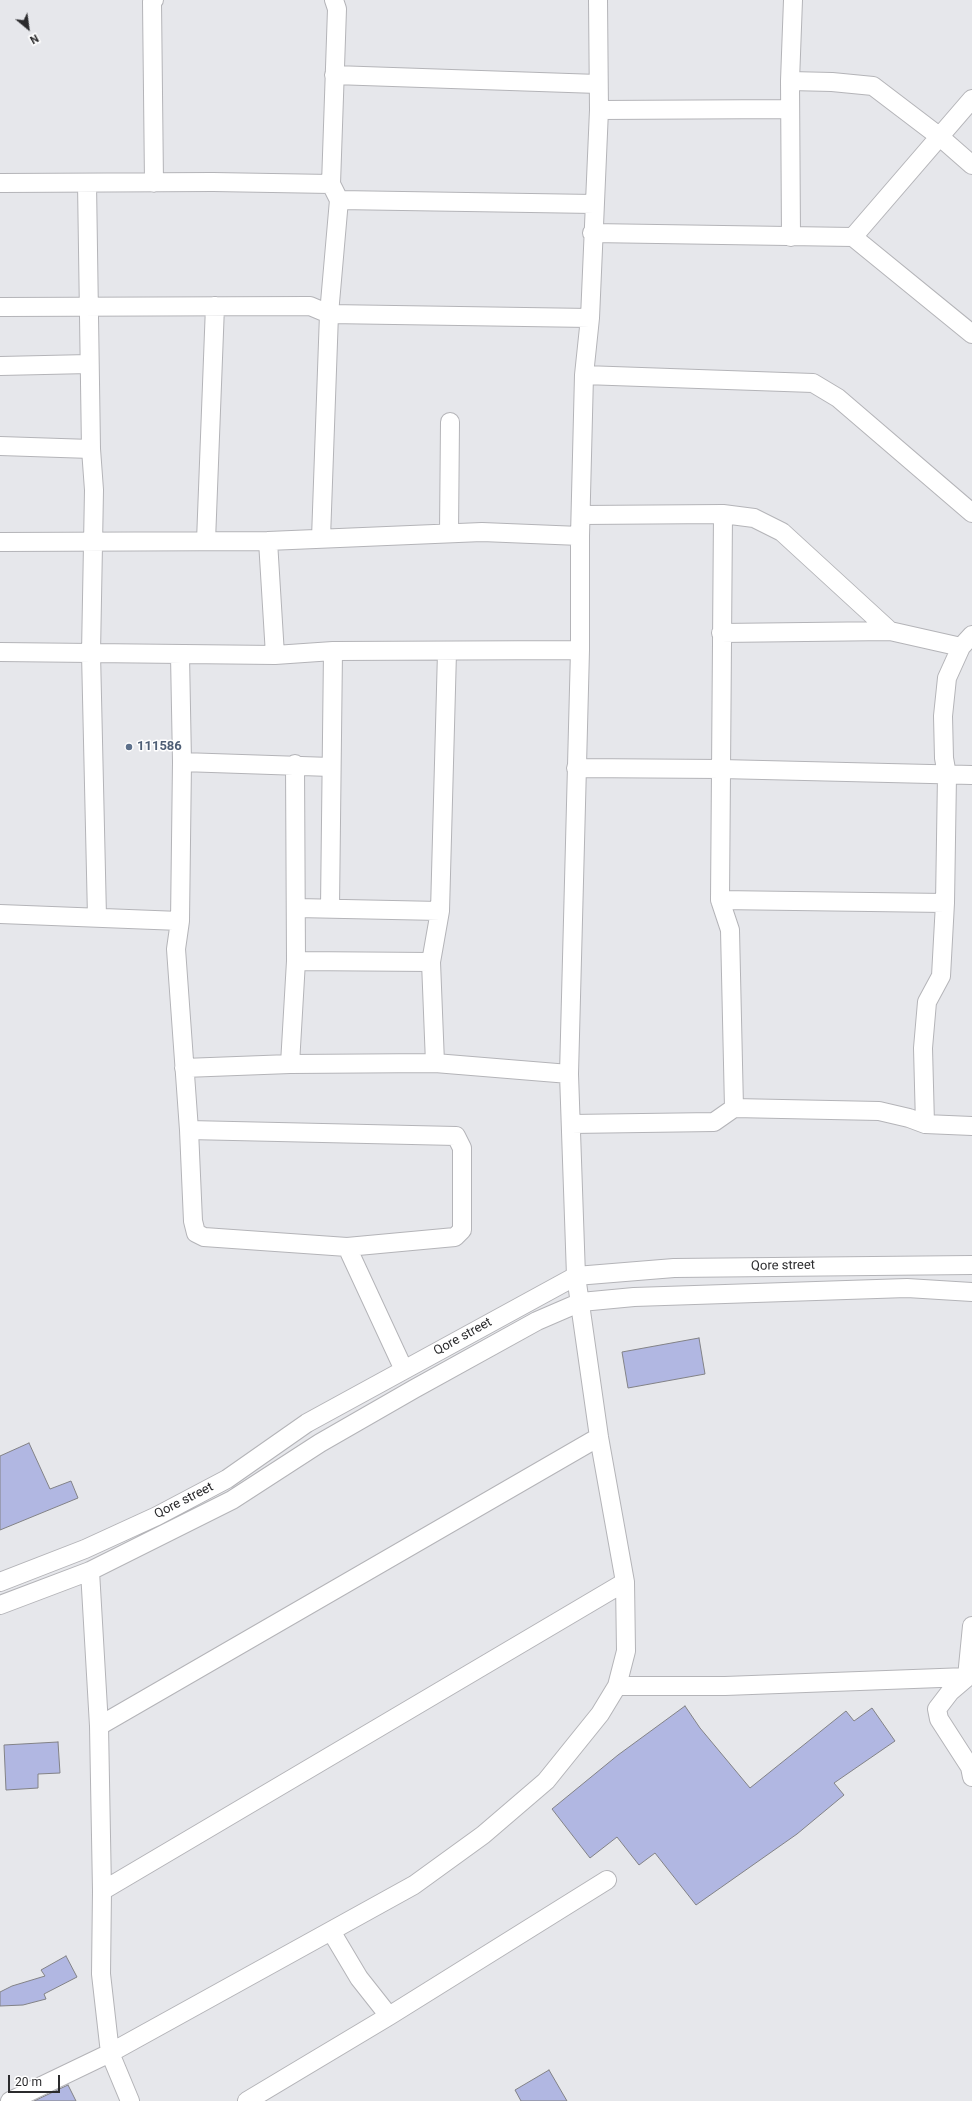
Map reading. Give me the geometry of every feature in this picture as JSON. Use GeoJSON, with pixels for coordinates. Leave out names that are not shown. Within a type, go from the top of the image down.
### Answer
{"type":"FeatureCollection","features":[{"type":"Feature","properties":{"kind":"street"},"geometry":{"type":"LineString","coordinates":[[154,0],[152,2],[154,183]]}},
{"type":"Feature","properties":{"kind":"street"},"geometry":{"type":"LineString","coordinates":[[321,538],[335,192],[334,75],[337,9],[334,0]]}},
{"type":"Feature","properties":{"kind":"street"},"geometry":{"type":"LineString","coordinates":[[10,2101],[110,2053],[414,1885],[483,1835],[546,1781],[600,1714],[617,1686],[626,1651],[625,1582],[599,1437],[581,1302],[576,1276],[569,1074],[580,650],[580,536],[584,375],[590,318],[592,233],[599,110],[598,0]]}},
{"type":"Feature","properties":{"kind":"street"},"geometry":{"type":"LineString","coordinates":[[791,237],[790,81],[794,0]]}},
{"type":"Feature","properties":{"kind":"street"},"geometry":{"type":"LineString","coordinates":[[334,75],[598,84]]}},
{"type":"Feature","properties":{"kind":"street"},"geometry":{"type":"LineString","coordinates":[[790,81],[832,82],[873,86],[972,165]]}},
{"type":"Feature","properties":{"kind":"street"},"geometry":{"type":"LineString","coordinates":[[853,237],[940,138],[972,99]]}},
{"type":"Feature","properties":{"kind":"street"},"geometry":{"type":"LineString","coordinates":[[599,110],[790,109]]}},
{"type":"Feature","properties":{"kind":"street"},"geometry":{"type":"LineString","coordinates":[[0,183],[154,183],[594,204]]}},
{"type":"Feature","properties":{"kind":"street"},"geometry":{"type":"LineString","coordinates":[[87,183],[89,364],[91,449],[94,490],[91,653],[97,917]]}},
{"type":"Feature","properties":{"kind":"street"},"geometry":{"type":"LineString","coordinates":[[592,233],[853,237],[972,334]]}},
{"type":"Feature","properties":{"kind":"street"},"geometry":{"type":"LineString","coordinates":[[206,541],[215,306]]}},
{"type":"Feature","properties":{"kind":"street"},"geometry":{"type":"LineString","coordinates":[[0,307],[310,306],[329,314],[590,318]]}},
{"type":"Feature","properties":{"kind":"street"},"geometry":{"type":"LineString","coordinates":[[0,366],[89,364]]}},
{"type":"Feature","properties":{"kind":"street"},"geometry":{"type":"LineString","coordinates":[[584,375],[813,383],[838,398],[972,513]]}},
{"type":"Feature","properties":{"kind":"street"},"geometry":{"type":"LineString","coordinates":[[449,533],[450,422]]}},
{"type":"Feature","properties":{"kind":"street"},"geometry":{"type":"LineString","coordinates":[[0,446],[91,449]]}},
{"type":"Feature","properties":{"kind":"street"},"geometry":{"type":"LineString","coordinates":[[581,515],[723,514],[754,518],[782,532],[890,631]]}},
{"type":"Feature","properties":{"kind":"street"},"geometry":{"type":"LineString","coordinates":[[723,514],[720,900],[730,930],[734,1108]]}},
{"type":"Feature","properties":{"kind":"street"},"geometry":{"type":"LineString","coordinates":[[0,542],[268,541],[482,532],[580,536]]}},
{"type":"Feature","properties":{"kind":"street"},"geometry":{"type":"LineString","coordinates":[[268,541],[275,655]]}},
{"type":"Feature","properties":{"kind":"street"},"geometry":{"type":"LineString","coordinates":[[721,633],[890,631],[966,641],[947,678],[943,716],[944,758],[947,774],[945,903],[941,976],[927,1002],[923,1048],[925,1124]]}},
{"type":"Feature","properties":{"kind":"street"},"geometry":{"type":"LineString","coordinates":[[0,652],[275,655],[333,651],[447,652],[580,650]]}},
{"type":"Feature","properties":{"kind":"street"},"geometry":{"type":"LineString","coordinates":[[330,907],[333,651]]}},
{"type":"Feature","properties":{"kind":"street"},"geometry":{"type":"LineString","coordinates":[[435,1063],[432,962],[440,911],[447,652]]}},
{"type":"Feature","properties":{"kind":"street"},"geometry":{"type":"LineString","coordinates":[[180,655],[182,762],[180,921],[176,948],[189,1130],[192,1221],[196,1233],[204,1237],[347,1247],[455,1237],[462,1230],[462,1148],[456,1136],[189,1130]]}},
{"type":"Feature","properties":{"kind":"street"},"geometry":{"type":"LineString","coordinates":[[182,762],[331,766]]}},
{"type":"Feature","properties":{"kind":"street"},"geometry":{"type":"LineString","coordinates":[[290,1064],[296,961],[297,908],[295,764]]}},
{"type":"Feature","properties":{"kind":"street"},"geometry":{"type":"LineString","coordinates":[[576,768],[721,769],[972,775]]}},
{"type":"Feature","properties":{"kind":"street"},"geometry":{"type":"LineString","coordinates":[[720,900],[945,903]]}},
{"type":"Feature","properties":{"kind":"street"},"geometry":{"type":"LineString","coordinates":[[297,908],[330,907],[440,911]]}},
{"type":"Feature","properties":{"kind":"street"},"geometry":{"type":"LineString","coordinates":[[0,914],[180,921]]}},
{"type":"Feature","properties":{"kind":"street"},"geometry":{"type":"LineString","coordinates":[[296,961],[432,962]]}},
{"type":"Feature","properties":{"kind":"street"},"geometry":{"type":"LineString","coordinates":[[184,1068],[290,1064],[435,1063],[569,1074]]}},
{"type":"Feature","properties":{"kind":"street"},"geometry":{"type":"LineString","coordinates":[[571,1124],[714,1122],[734,1108],[879,1111],[909,1118],[925,1124],[972,1126]]}},
{"type":"Feature","properties":{"kind":"street"},"geometry":{"type":"LineString","coordinates":[[347,1247],[404,1370]]}},
{"type":"Feature","properties":{"kind":"street","name":"Qore street"},"geometry":{"type":"LineString","coordinates":[[0,1582],[84,1549],[157,1516],[227,1479],[307,1423],[576,1276],[674,1268],[972,1265]]}},
{"type":"Feature","properties":{"kind":"street","name":"Qore street"},"geometry":{"type":"LineString","coordinates":[[0,1605],[90,1571],[232,1500],[320,1442],[537,1321],[581,1302],[634,1297],[907,1288],[972,1292]]}},
{"type":"Feature","properties":{"kind":"street"},"geometry":{"type":"LineString","coordinates":[[99,1726],[599,1437]]}},
{"type":"Feature","properties":{"kind":"street"},"geometry":{"type":"LineString","coordinates":[[90,1571],[99,1726],[102,1891],[101,1974],[110,2053],[130,2101]]}},
{"type":"Feature","properties":{"kind":"street"},"geometry":{"type":"LineString","coordinates":[[102,1891],[625,1582]]}},
{"type":"Feature","properties":{"kind":"street"},"geometry":{"type":"LineString","coordinates":[[972,1626],[969,1675],[950,1692],[937,1708],[939,1719],[970,1766],[972,1777]]}},
{"type":"Feature","properties":{"kind":"street"},"geometry":{"type":"LineString","coordinates":[[617,1686],[725,1686],[969,1675]]}},
{"type":"Feature","properties":{"kind":"street"},"geometry":{"type":"LineString","coordinates":[[247,2101],[389,2016],[607,1880]]}},
{"type":"Feature","properties":{"kind":"street"},"geometry":{"type":"LineString","coordinates":[[331,1932],[359,1978],[389,2016]]}},
{"type":"Feature","properties":{"kind":"building"},"geometry":{"type":"Polygon","coordinates":[[[699,1338],[705,1374],[628,1388],[622,1352],[699,1338]]]}},
{"type":"Feature","properties":{"kind":"building"},"geometry":{"type":"Polygon","coordinates":[[[29,1443],[50,1489],[71,1481],[78,1498],[0,1530],[0,1456],[29,1443]]]}},
{"type":"Feature","properties":{"kind":"building"},"geometry":{"type":"Polygon","coordinates":[[[685,1706],[700,1728],[750,1788],[846,1711],[854,1721],[872,1708],[895,1741],[834,1783],[844,1795],[797,1834],[696,1905],[655,1853],[639,1865],[617,1837],[590,1858],[552,1809],[618,1755],[685,1706]]]}},
{"type":"Feature","properties":{"kind":"building"},"geometry":{"type":"Polygon","coordinates":[[[58,1742],[60,1773],[38,1774],[38,1788],[6,1790],[4,1745],[58,1742]]]}},
{"type":"Feature","properties":{"kind":"building"},"geometry":{"type":"Polygon","coordinates":[[[66,1956],[77,1977],[44,1994],[46,1999],[23,2005],[0,2006],[0,1992],[12,1986],[45,1976],[41,1970],[66,1956]]]}},
{"type":"Feature","properties":{"kind":"building"},"geometry":{"type":"Polygon","coordinates":[[[549,2070],[567,2101],[521,2101],[515,2090],[549,2070]]]}},
{"type":"Feature","properties":{"kind":"building"},"geometry":{"type":"Polygon","coordinates":[[[68,2085],[76,2101],[34,2101],[68,2085]]]}},
{"type":"Feature","properties":{"kind":"place","name":"111586"},"geometry":{"type":"Point","coordinates":[129,747]}}]}
